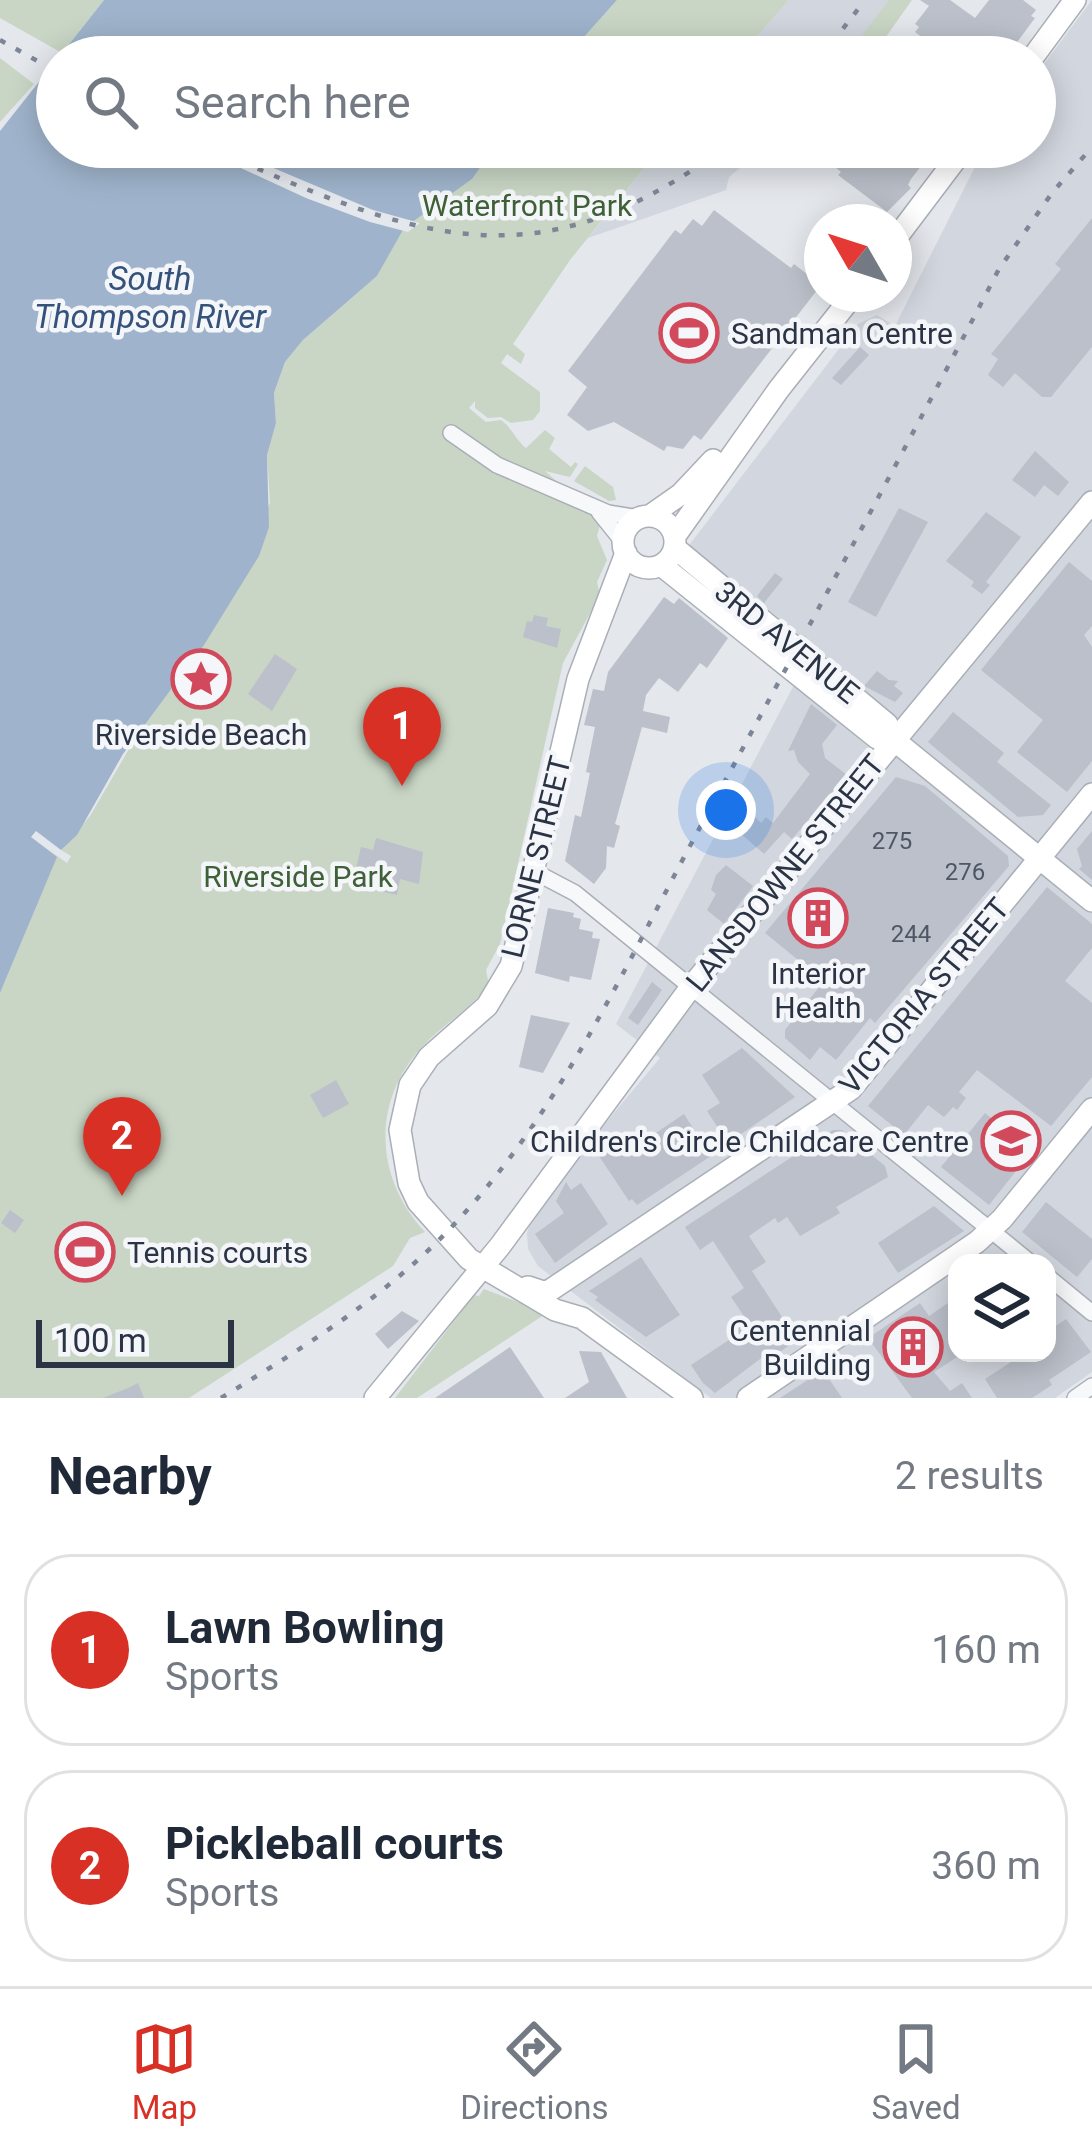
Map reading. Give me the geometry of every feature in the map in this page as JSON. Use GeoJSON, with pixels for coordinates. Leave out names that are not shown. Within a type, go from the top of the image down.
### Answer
{"type":"FeatureCollection","features":[{"type":"Feature","properties":{"kind":"street"},"geometry":{"type":"LineString","coordinates":[[1048,36],[1075,0]]}},
{"type":"Feature","properties":{"kind":"street"},"geometry":{"type":"LineString","coordinates":[[912,217],[949,168]]}},
{"type":"Feature","properties":{"kind":"street","name":"LORNE STREET"},"geometry":{"type":"LineString","coordinates":[[581,667],[628,591],[665,554],[779,389],[840,312]]}},
{"type":"Feature","properties":{"kind":"street","name":"LORNE STREET"},"geometry":{"type":"LineString","coordinates":[[645,517],[681,494],[779,389]]}},
{"type":"Feature","properties":{"kind":"street"},"geometry":{"type":"LineString","coordinates":[[451,433],[497,465],[592,506],[669,524],[665,554],[635,564],[592,506]]}},
{"type":"Feature","properties":{"kind":"street","name":"LANSDOWNE STREET"},"geometry":{"type":"LineString","coordinates":[[376,1398],[487,1261],[691,988],[1092,502]]}},
{"type":"Feature","properties":{"kind":"street"},"geometry":{"type":"LineString","coordinates":[[624,547],[628,527],[645,517]]}},
{"type":"Feature","properties":{"kind":"street","name":"LORNE STREET"},"geometry":{"type":"LineString","coordinates":[[487,1261],[465,1256],[418,1202],[406,1177],[400,1144],[404,1103],[429,1057],[476,1019],[500,988],[518,945],[581,667],[624,547]]}},
{"type":"Feature","properties":{"kind":"street","name":"3RD AVENUE"},"geometry":{"type":"LineString","coordinates":[[665,554],[887,724],[893,740],[1092,901]]}},
{"type":"Feature","properties":{"kind":"street","name":"VICTORIA STREET"},"geometry":{"type":"LineString","coordinates":[[550,1289],[850,1089],[1092,794]]}},
{"type":"Feature","properties":{"kind":"street"},"geometry":{"type":"LineString","coordinates":[[535,872],[563,884],[1020,1254]]}},
{"type":"Feature","properties":{"kind":"street"},"geometry":{"type":"LineString","coordinates":[[748,1398],[991,1229],[1092,1109]]}},
{"type":"Feature","properties":{"kind":"street"},"geometry":{"type":"LineString","coordinates":[[487,1261],[555,1310],[582,1318]]}},
{"type":"Feature","properties":{"kind":"street"},"geometry":{"type":"LineString","coordinates":[[487,1261],[569,1300],[582,1318],[692,1398]]}},
{"type":"Feature","properties":{"kind":"street"},"geometry":{"type":"LineString","coordinates":[[506,1279],[539,1293],[550,1289]]}},
{"type":"Feature","properties":{"kind":"street"},"geometry":{"type":"LineString","coordinates":[[1056,1283],[1092,1313]]}},
{"type":"Feature","properties":{"kind":"street"},"geometry":{"type":"LineString","coordinates":[[1075,1398],[1092,1386]]}},
{"type":"Feature","properties":{"kind":"shaded area"},"geometry":{"type":"Polygon","coordinates":[[[789,0],[889,0],[862,36],[757,36],[789,0]]]}},
{"type":"Feature","properties":{"kind":"shaded area"},"geometry":{"type":"Polygon","coordinates":[[[1092,0],[1092,1372],[1055,1398],[711,1398],[538,1266],[528,1249],[531,1221],[562,1175],[660,1058],[616,1024],[795,683],[690,554],[690,544],[858,324],[877,315],[895,326],[902,312],[912,312],[912,292],[974,168],[1056,168],[1056,48],[1092,0]]]}},
{"type":"Feature","properties":{"kind":"shaded area"},"geometry":{"type":"Polygon","coordinates":[[[644,168],[740,168],[729,177],[726,190],[588,238],[644,168]]]}},
{"type":"Feature","properties":{"kind":"green space"},"geometry":{"type":"Polygon","coordinates":[[[0,0],[104,0],[75,36],[36,38],[0,18],[0,0]]]}},
{"type":"Feature","properties":{"kind":"green space"},"geometry":{"type":"Polygon","coordinates":[[[617,0],[789,0],[757,36],[585,36],[617,0]]]}},
{"type":"Feature","properties":{"kind":"green space"},"geometry":{"type":"Polygon","coordinates":[[[889,0],[912,0],[886,36],[862,35],[889,0]]]}},
{"type":"Feature","properties":{"kind":"green space"},"geometry":{"type":"Polygon","coordinates":[[[0,58],[34,84],[0,122],[0,58]]]}},
{"type":"Feature","properties":{"kind":"green space","name":"Riverside Park"},"geometry":{"type":"Polygon","coordinates":[[[480,168],[644,168],[570,260],[513,344],[525,354],[521,364],[507,354],[501,363],[540,392],[540,411],[533,420],[511,423],[501,417],[488,418],[475,408],[475,401],[469,408],[486,422],[501,420],[526,448],[545,430],[555,438],[549,449],[571,467],[578,464],[570,477],[545,471],[601,521],[597,536],[607,560],[597,582],[600,595],[563,663],[500,944],[486,970],[489,985],[421,1048],[394,1092],[387,1116],[386,1141],[396,1189],[425,1232],[410,1238],[393,1266],[189,1398],[0,1398],[0,993],[56,858],[30,837],[67,863],[71,856],[61,850],[90,816],[143,725],[194,660],[270,503],[267,454],[276,423],[274,393],[285,362],[303,340],[377,276],[403,228],[472,179],[480,168]]]}},
{"type":"Feature","properties":{"kind":"green space"},"geometry":{"type":"Polygon","coordinates":[[[585,466],[613,487],[616,500],[609,501],[574,481],[585,466]]]}},
{"type":"Feature","properties":{"kind":"green space"},"geometry":{"type":"Polygon","coordinates":[[[484,1289],[547,1313],[417,1398],[395,1398],[474,1295],[484,1289]]]}},
{"type":"Feature","properties":{"kind":"water"},"geometry":{"type":"Polygon","coordinates":[[[104,0],[617,0],[585,36],[76,36],[104,0]]]}},
{"type":"Feature","properties":{"kind":"water","name":"South Thompson River"},"geometry":{"type":"Polygon","coordinates":[[[36,86],[36,168],[480,168],[472,179],[404,228],[377,276],[303,340],[285,362],[274,393],[276,423],[267,455],[269,527],[259,556],[204,645],[123,754],[77,835],[61,850],[36,831],[31,837],[57,857],[0,993],[0,131],[36,86]]]}},
{"type":"Feature","properties":{"kind":"pier"},"geometry":{"type":"Polygon","coordinates":[[[241,168],[274,168],[373,210],[420,223],[408,232],[306,198],[241,168]]]}},
{"type":"Feature","properties":{"kind":"building"},"geometry":{"type":"Polygon","coordinates":[[[920,0],[950,0],[975,18],[989,0],[1023,0],[1036,10],[1022,36],[920,36],[915,24],[929,6],[920,0]]]}},
{"type":"Feature","properties":{"kind":"building"},"geometry":{"type":"Polygon","coordinates":[[[836,168],[920,168],[908,185],[911,188],[895,204],[876,204],[838,175],[841,172],[836,168]]]}},
{"type":"Feature","properties":{"kind":"building","name":"Sandman Centre"},"geometry":{"type":"Polygon","coordinates":[[[714,210],[791,268],[794,264],[804,272],[804,307],[701,440],[694,435],[683,449],[667,446],[664,451],[614,422],[588,431],[567,415],[587,387],[568,371],[675,230],[681,234],[693,219],[702,226],[714,210]]]}},
{"type":"Feature","properties":{"kind":"building"},"geometry":{"type":"Polygon","coordinates":[[[1092,218],[1092,347],[1051,397],[1042,397],[1015,373],[1003,387],[988,375],[998,359],[991,354],[1061,269],[1055,264],[1092,218]]]}},
{"type":"Feature","properties":{"kind":"building"},"geometry":{"type":"Polygon","coordinates":[[[860,347],[869,355],[841,385],[832,378],[860,347]]]}},
{"type":"Feature","properties":{"kind":"building"},"geometry":{"type":"Polygon","coordinates":[[[1035,451],[1069,482],[1058,496],[1044,485],[1035,497],[1012,480],[1035,451]]]}},
{"type":"Feature","properties":{"kind":"building"},"geometry":{"type":"Polygon","coordinates":[[[899,508],[928,522],[876,617],[848,602],[899,508]]]}},
{"type":"Feature","properties":{"kind":"building"},"geometry":{"type":"Polygon","coordinates":[[[986,512],[1021,537],[982,594],[946,561],[986,512]]]}},
{"type":"Feature","properties":{"kind":"building"},"geometry":{"type":"Polygon","coordinates":[[[1069,562],[1092,581],[1092,626],[1084,635],[1092,647],[1092,761],[1067,792],[1017,752],[1043,720],[981,670],[1069,562]]]}},
{"type":"Feature","properties":{"kind":"building"},"geometry":{"type":"Polygon","coordinates":[[[775,573],[783,579],[764,603],[757,596],[775,573]]]}},
{"type":"Feature","properties":{"kind":"building"},"geometry":{"type":"Polygon","coordinates":[[[664,597],[674,604],[679,598],[728,638],[707,668],[700,663],[678,692],[659,678],[646,695],[643,711],[670,717],[667,733],[642,727],[615,824],[620,826],[614,848],[607,846],[606,868],[594,884],[565,861],[590,773],[586,772],[595,727],[584,725],[593,689],[604,691],[608,672],[664,597]]]}},
{"type":"Feature","properties":{"kind":"building"},"geometry":{"type":"Polygon","coordinates":[[[534,615],[548,618],[546,626],[561,629],[557,648],[523,637],[534,615]]]}},
{"type":"Feature","properties":{"kind":"building"},"geometry":{"type":"Polygon","coordinates":[[[275,654],[297,669],[272,711],[248,694],[275,654]]]}},
{"type":"Feature","properties":{"kind":"building"},"geometry":{"type":"Polygon","coordinates":[[[877,671],[898,681],[894,686],[903,693],[895,702],[864,686],[877,671]]]}},
{"type":"Feature","properties":{"kind":"building"},"geometry":{"type":"Polygon","coordinates":[[[811,704],[837,725],[822,744],[825,758],[847,775],[792,839],[784,832],[764,854],[739,832],[753,815],[761,823],[766,817],[773,823],[810,774],[794,750],[788,751],[811,704]]]}},
{"type":"Feature","properties":{"kind":"building"},"geometry":{"type":"Polygon","coordinates":[[[953,712],[1004,753],[997,762],[1051,805],[1043,815],[1018,817],[928,742],[953,712]]]}},
{"type":"Feature","properties":{"kind":"building"},"geometry":{"type":"Polygon","coordinates":[[[896,777],[925,786],[1008,856],[1009,866],[875,1023],[870,1018],[836,1060],[820,1047],[810,1060],[785,1038],[785,1030],[824,981],[765,933],[896,777]]]}},
{"type":"Feature","properties":{"kind":"building"},"geometry":{"type":"Polygon","coordinates":[[[1092,831],[1092,880],[1079,869],[1077,849],[1092,831]]]}},
{"type":"Feature","properties":{"kind":"building"},"geometry":{"type":"Polygon","coordinates":[[[376,838],[423,852],[419,884],[400,879],[397,895],[368,888],[372,873],[356,869],[361,847],[373,850],[376,838]]]}},
{"type":"Feature","properties":{"kind":"building"},"geometry":{"type":"Polygon","coordinates":[[[726,865],[753,886],[724,924],[707,910],[716,894],[711,890],[716,875],[726,865]]]}},
{"type":"Feature","properties":{"kind":"building"},"geometry":{"type":"Polygon","coordinates":[[[1047,887],[1092,924],[1092,948],[1065,981],[1092,1003],[1092,1077],[1051,1126],[977,1070],[959,1092],[966,1098],[957,1110],[953,1107],[944,1117],[928,1105],[904,1135],[868,1106],[1047,887]]]}},
{"type":"Feature","properties":{"kind":"building"},"geometry":{"type":"Polygon","coordinates":[[[548,908],[574,913],[573,917],[581,919],[579,929],[600,939],[591,980],[570,976],[569,982],[535,973],[548,908]]]}},
{"type":"Feature","properties":{"kind":"building"},"geometry":{"type":"Polygon","coordinates":[[[652,982],[662,990],[638,1025],[628,1018],[652,982]]]}},
{"type":"Feature","properties":{"kind":"building"},"geometry":{"type":"Polygon","coordinates":[[[531,1015],[570,1023],[543,1073],[519,1067],[531,1015]]]}},
{"type":"Feature","properties":{"kind":"building"},"geometry":{"type":"Polygon","coordinates":[[[742,1048],[795,1097],[728,1143],[707,1111],[720,1103],[702,1075],[742,1048]]]}},
{"type":"Feature","properties":{"kind":"building"},"geometry":{"type":"Polygon","coordinates":[[[336,1080],[349,1104],[323,1118],[310,1095],[336,1080]]]}},
{"type":"Feature","properties":{"kind":"building"},"geometry":{"type":"Polygon","coordinates":[[[985,1113],[1032,1151],[989,1205],[941,1167],[985,1113]]]}},
{"type":"Feature","properties":{"kind":"building"},"geometry":{"type":"Polygon","coordinates":[[[684,1114],[711,1156],[637,1205],[629,1201],[599,1156],[625,1139],[632,1149],[684,1114]]]}},
{"type":"Feature","properties":{"kind":"building"},"geometry":{"type":"Polygon","coordinates":[[[833,1130],[842,1130],[885,1166],[888,1177],[836,1207],[840,1213],[800,1236],[787,1217],[778,1223],[775,1218],[749,1236],[766,1262],[752,1271],[797,1340],[771,1358],[768,1353],[715,1393],[691,1365],[748,1322],[731,1297],[744,1288],[713,1241],[700,1250],[685,1227],[833,1130]]]}},
{"type":"Feature","properties":{"kind":"building"},"geometry":{"type":"Polygon","coordinates":[[[566,1182],[571,1190],[581,1183],[608,1224],[555,1263],[535,1234],[564,1213],[556,1201],[566,1182]]]}},
{"type":"Feature","properties":{"kind":"building"},"geometry":{"type":"Polygon","coordinates":[[[1046,1202],[1092,1239],[1092,1259],[1077,1277],[1056,1260],[1056,1254],[1049,1254],[1022,1232],[1046,1202]]]}},
{"type":"Feature","properties":{"kind":"building"},"geometry":{"type":"Polygon","coordinates":[[[934,1206],[964,1231],[898,1273],[878,1243],[934,1206]]]}},
{"type":"Feature","properties":{"kind":"building"},"geometry":{"type":"Polygon","coordinates":[[[10,1210],[24,1220],[15,1233],[1,1223],[10,1210]]]}},
{"type":"Feature","properties":{"kind":"building"},"geometry":{"type":"Polygon","coordinates":[[[641,1257],[680,1315],[646,1337],[589,1291],[641,1257]]]}},
{"type":"Feature","properties":{"kind":"building","name":"Centennial Building"},"geometry":{"type":"Polygon","coordinates":[[[920,1303],[929,1316],[948,1303],[949,1362],[934,1372],[950,1391],[962,1383],[972,1398],[912,1398],[868,1338],[920,1303]]]}},
{"type":"Feature","properties":{"kind":"building"},"geometry":{"type":"Polygon","coordinates":[[[402,1311],[419,1321],[388,1349],[375,1334],[402,1311]]]}},
{"type":"Feature","properties":{"kind":"building"},"geometry":{"type":"Polygon","coordinates":[[[1066,1319],[1091,1352],[1049,1380],[1052,1385],[1032,1398],[997,1398],[985,1379],[1011,1362],[1056,1362],[1056,1326],[1066,1319]]]}},
{"type":"Feature","properties":{"kind":"building"},"geometry":{"type":"Polygon","coordinates":[[[510,1347],[544,1398],[435,1398],[510,1347]]]}},
{"type":"Feature","properties":{"kind":"building"},"geometry":{"type":"Polygon","coordinates":[[[579,1351],[601,1352],[627,1398],[565,1398],[589,1382],[579,1351]]]}},
{"type":"Feature","properties":{"kind":"building"},"geometry":{"type":"Polygon","coordinates":[[[823,1370],[842,1398],[780,1398],[800,1385],[823,1370]]]}},
{"type":"Feature","properties":{"kind":"building"},"geometry":{"type":"Polygon","coordinates":[[[138,1383],[144,1398],[103,1398],[128,1388],[138,1383]]]}},
{"type":"Feature","properties":{"kind":"railway"},"geometry":{"type":"LineString","coordinates":[[837,36],[865,0]]}},
{"type":"Feature","properties":{"kind":"railway"},"geometry":{"type":"LineString","coordinates":[[0,40],[36,60]]}},
{"type":"Feature","properties":{"kind":"railway"},"geometry":{"type":"LineString","coordinates":[[221,1398],[316,1338],[406,1270],[460,1218],[531,1129],[618,982],[999,269],[1052,193],[1092,147]]}},
{"type":"Feature","properties":{"kind":"railway"},"geometry":{"type":"LineString","coordinates":[[256,168],[345,204],[468,234],[529,234],[590,220],[655,192],[692,168]]}},
{"type":"Feature","properties":{"kind":"place","name":"Sandman Centre"},"geometry":{"type":"Point","coordinates":[689,333]}},
{"type":"Feature","properties":{"kind":"place","name":"Riverside Beach"},"geometry":{"type":"Point","coordinates":[201,679]}},
{"type":"Feature","properties":{"kind":"place","name":"Lawn Bowling"},"geometry":{"type":"Point","coordinates":[402,786]}},
{"type":"Feature","properties":{"kind":"place","name":"Interior Health"},"geometry":{"type":"Point","coordinates":[818,918]}},
{"type":"Feature","properties":{"kind":"place","name":"Children's Circle Childcare Centre"},"geometry":{"type":"Point","coordinates":[1011,1141]}},
{"type":"Feature","properties":{"kind":"place","name":"Pickleball courts"},"geometry":{"type":"Point","coordinates":[122,1196]}},
{"type":"Feature","properties":{"kind":"place","name":"Tennis courts"},"geometry":{"type":"Point","coordinates":[85,1252]}},
{"type":"Feature","properties":{"kind":"place","name":"Centennial Building"},"geometry":{"type":"Point","coordinates":[913,1347]}},
{"type":"Feature","properties":{"kind":"park label","name":"Waterfront Park"},"geometry":{"type":"Point","coordinates":[527,205]}}]}
